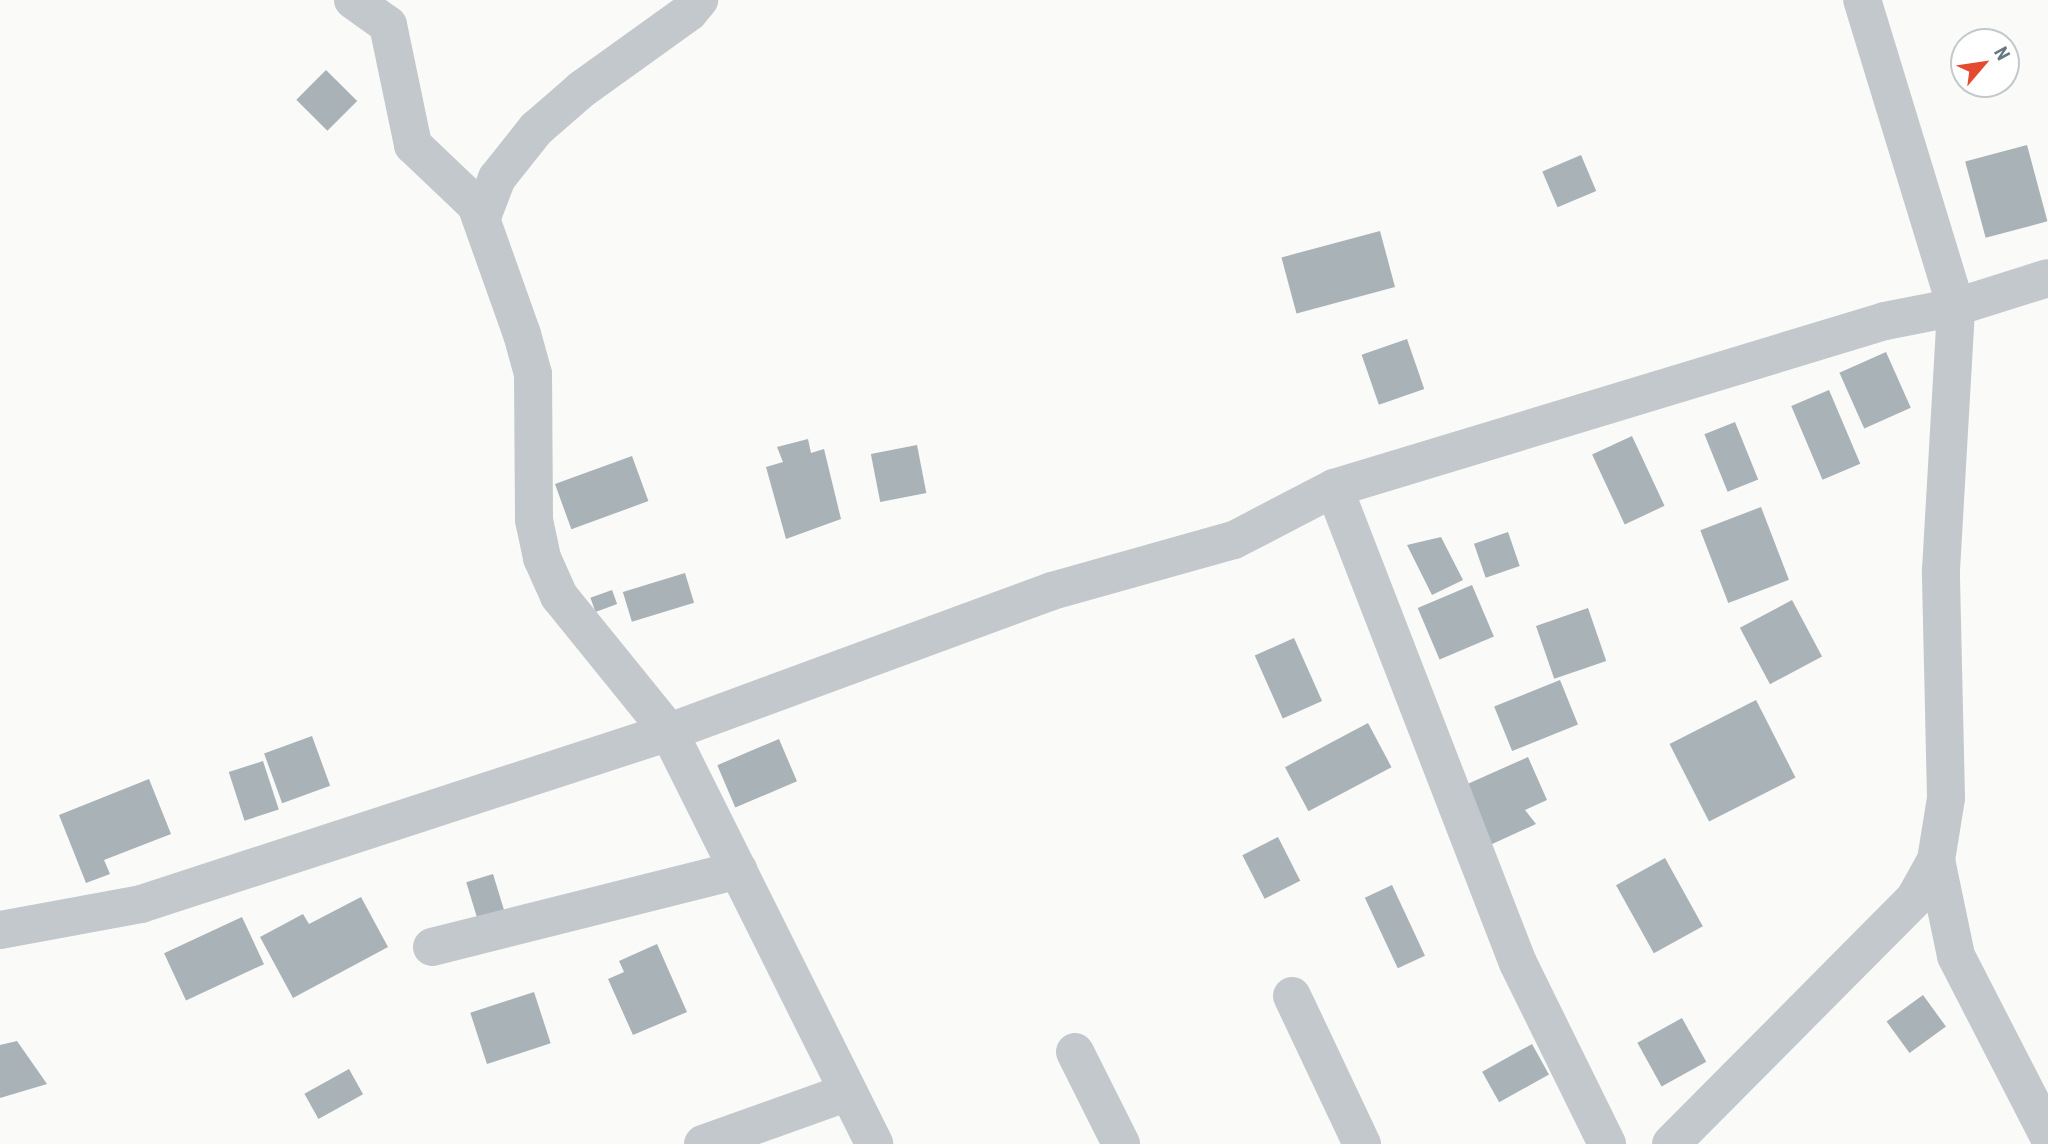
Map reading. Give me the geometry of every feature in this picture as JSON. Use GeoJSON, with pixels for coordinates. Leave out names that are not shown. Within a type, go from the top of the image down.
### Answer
{"type":"FeatureCollection","features":[{"type":"Feature","properties":{"kind":"street"},"geometry":{"type":"LineString","coordinates":[[353,0],[388,25],[414,145],[429,164],[466,194],[482,217],[533,374],[530,487],[542,558],[559,596],[585,632],[669,732],[874,1144]]}},
{"type":"Feature","properties":{"kind":"street"},"geometry":{"type":"LineString","coordinates":[[482,217],[497,178],[537,129],[582,89],[689,12],[699,0]]}},
{"type":"Feature","properties":{"kind":"street"},"geometry":{"type":"LineString","coordinates":[[1671,1144],[1915,898],[1936,860],[1946,798],[1941,570],[1956,307],[1863,0]]}},
{"type":"Feature","properties":{"kind":"street"},"geometry":{"type":"LineString","coordinates":[[0,930],[141,904],[669,732],[1052,592],[1234,540],[1334,488],[1885,321],[1956,307],[2048,278]]}},
{"type":"Feature","properties":{"kind":"street"},"geometry":{"type":"LineString","coordinates":[[1334,488],[1518,963],[1607,1144]]}},
{"type":"Feature","properties":{"kind":"street"},"geometry":{"type":"LineString","coordinates":[[1936,860],[1956,956],[2048,1135]]}},
{"type":"Feature","properties":{"kind":"street"},"geometry":{"type":"LineString","coordinates":[[432,947],[737,870]]}},
{"type":"Feature","properties":{"kind":"street"},"geometry":{"type":"LineString","coordinates":[[1292,996],[1362,1144]]}},
{"type":"Feature","properties":{"kind":"street"},"geometry":{"type":"LineString","coordinates":[[1075,1052],[1121,1144]]}},
{"type":"Feature","properties":{"kind":"street"},"geometry":{"type":"LineString","coordinates":[[703,1144],[848,1092]]}},
{"type":"Feature","properties":{"kind":"building"},"geometry":{"type":"Polygon","coordinates":[[[326,70],[357,101],[327,131],[296,100],[326,70]]]}},
{"type":"Feature","properties":{"kind":"building"},"geometry":{"type":"Polygon","coordinates":[[[2027,145],[2047,221],[1986,238],[1965,162],[2027,145]]]}},
{"type":"Feature","properties":{"kind":"building"},"geometry":{"type":"Polygon","coordinates":[[[1581,155],[1596,191],[1558,207],[1542,171],[1581,155]]]}},
{"type":"Feature","properties":{"kind":"building"},"geometry":{"type":"Polygon","coordinates":[[[1380,231],[1395,287],[1296,313],[1281,257],[1380,231]]]}},
{"type":"Feature","properties":{"kind":"building"},"geometry":{"type":"Polygon","coordinates":[[[1407,339],[1424,389],[1379,405],[1362,355],[1407,339]]]}},
{"type":"Feature","properties":{"kind":"building"},"geometry":{"type":"Polygon","coordinates":[[[1886,352],[1911,408],[1864,428],[1839,373],[1886,352]]]}},
{"type":"Feature","properties":{"kind":"building"},"geometry":{"type":"Polygon","coordinates":[[[1829,390],[1860,464],[1823,480],[1791,406],[1829,390]]]}},
{"type":"Feature","properties":{"kind":"building"},"geometry":{"type":"Polygon","coordinates":[[[1735,422],[1758,479],[1728,492],[1704,434],[1735,422]]]}},
{"type":"Feature","properties":{"kind":"building"},"geometry":{"type":"Polygon","coordinates":[[[1632,436],[1665,506],[1625,524],[1592,455],[1632,436]]]}},
{"type":"Feature","properties":{"kind":"building"},"geometry":{"type":"Polygon","coordinates":[[[808,439],[811,453],[824,449],[841,519],[786,539],[766,467],[783,462],[777,447],[808,439]]]}},
{"type":"Feature","properties":{"kind":"building"},"geometry":{"type":"Polygon","coordinates":[[[917,445],[926,493],[880,502],[871,454],[917,445]]]}},
{"type":"Feature","properties":{"kind":"building"},"geometry":{"type":"Polygon","coordinates":[[[632,456],[648,501],[571,529],[555,484],[632,456]]]}},
{"type":"Feature","properties":{"kind":"building"},"geometry":{"type":"Polygon","coordinates":[[[1761,507],[1789,580],[1728,603],[1700,530],[1761,507]]]}},
{"type":"Feature","properties":{"kind":"building"},"geometry":{"type":"Polygon","coordinates":[[[1508,532],[1520,566],[1486,578],[1474,544],[1508,532]]]}},
{"type":"Feature","properties":{"kind":"building"},"geometry":{"type":"Polygon","coordinates":[[[1441,537],[1463,580],[1432,595],[1407,545],[1441,537]]]}},
{"type":"Feature","properties":{"kind":"building"},"geometry":{"type":"Polygon","coordinates":[[[685,573],[694,603],[632,622],[623,592],[685,573]]]}},
{"type":"Feature","properties":{"kind":"building"},"geometry":{"type":"Polygon","coordinates":[[[1472,585],[1494,637],[1440,660],[1418,608],[1472,585]]]}},
{"type":"Feature","properties":{"kind":"building"},"geometry":{"type":"Polygon","coordinates":[[[612,590],[617,604],[596,612],[590,598],[612,590]]]}},
{"type":"Feature","properties":{"kind":"building"},"geometry":{"type":"Polygon","coordinates":[[[1792,600],[1822,657],[1770,684],[1740,628],[1792,600]]]}},
{"type":"Feature","properties":{"kind":"building"},"geometry":{"type":"Polygon","coordinates":[[[1588,608],[1606,661],[1554,679],[1536,626],[1588,608]]]}},
{"type":"Feature","properties":{"kind":"building"},"geometry":{"type":"Polygon","coordinates":[[[1294,638],[1322,701],[1283,719],[1255,655],[1294,638]]]}},
{"type":"Feature","properties":{"kind":"building"},"geometry":{"type":"Polygon","coordinates":[[[1560,680],[1578,725],[1512,751],[1494,707],[1560,680]]]}},
{"type":"Feature","properties":{"kind":"building"},"geometry":{"type":"Polygon","coordinates":[[[1756,700],[1795,778],[1709,822],[1670,744],[1756,700]]]}},
{"type":"Feature","properties":{"kind":"building"},"geometry":{"type":"Polygon","coordinates":[[[1368,723],[1391,767],[1308,811],[1285,767],[1368,723]]]}},
{"type":"Feature","properties":{"kind":"building"},"geometry":{"type":"Polygon","coordinates":[[[312,736],[330,786],[282,803],[264,753],[312,736]]]}},
{"type":"Feature","properties":{"kind":"building"},"geometry":{"type":"Polygon","coordinates":[[[779,739],[797,781],[735,808],[717,765],[779,739]]]}},
{"type":"Feature","properties":{"kind":"building"},"geometry":{"type":"Polygon","coordinates":[[[1528,757],[1547,800],[1525,810],[1536,824],[1490,845],[1463,786],[1528,757]]]}},
{"type":"Feature","properties":{"kind":"building"},"geometry":{"type":"Polygon","coordinates":[[[263,761],[279,810],[245,821],[229,772],[263,761]]]}},
{"type":"Feature","properties":{"kind":"building"},"geometry":{"type":"Polygon","coordinates":[[[149,779],[171,834],[104,860],[110,874],[86,883],[59,815],[149,779]]]}},
{"type":"Feature","properties":{"kind":"building"},"geometry":{"type":"Polygon","coordinates":[[[1278,837],[1300,881],[1265,899],[1242,855],[1278,837]]]}},
{"type":"Feature","properties":{"kind":"building"},"geometry":{"type":"Polygon","coordinates":[[[1665,858],[1703,926],[1654,953],[1616,885],[1665,858]]]}},
{"type":"Feature","properties":{"kind":"building"},"geometry":{"type":"Polygon","coordinates":[[[493,874],[506,917],[479,925],[466,882],[493,874]]]}},
{"type":"Feature","properties":{"kind":"building"},"geometry":{"type":"Polygon","coordinates":[[[1392,885],[1425,956],[1398,968],[1365,898],[1392,885]]]}},
{"type":"Feature","properties":{"kind":"building"},"geometry":{"type":"Polygon","coordinates":[[[361,897],[388,947],[293,998],[260,937],[303,914],[309,924],[361,897]]]}},
{"type":"Feature","properties":{"kind":"building"},"geometry":{"type":"Polygon","coordinates":[[[242,917],[264,964],[186,1000],[164,953],[242,917]]]}},
{"type":"Feature","properties":{"kind":"building"},"geometry":{"type":"Polygon","coordinates":[[[657,944],[687,1012],[633,1035],[608,979],[624,972],[619,961],[657,944]]]}},
{"type":"Feature","properties":{"kind":"building"},"geometry":{"type":"Polygon","coordinates":[[[534,992],[551,1043],[487,1064],[470,1013],[534,992]]]}},
{"type":"Feature","properties":{"kind":"building"},"geometry":{"type":"Polygon","coordinates":[[[1923,995],[1946,1027],[1910,1053],[1887,1021],[1923,995]]]}},
{"type":"Feature","properties":{"kind":"building"},"geometry":{"type":"Polygon","coordinates":[[[1682,1018],[1706,1062],[1662,1086],[1637,1043],[1682,1018]]]}},
{"type":"Feature","properties":{"kind":"building"},"geometry":{"type":"Polygon","coordinates":[[[17,1041],[47,1084],[0,1098],[0,1045],[17,1041]]]}},
{"type":"Feature","properties":{"kind":"building"},"geometry":{"type":"Polygon","coordinates":[[[1532,1044],[1549,1075],[1499,1102],[1482,1072],[1532,1044]]]}},
{"type":"Feature","properties":{"kind":"building"},"geometry":{"type":"Polygon","coordinates":[[[349,1069],[363,1094],[318,1119],[304,1094],[349,1069]]]}}]}
